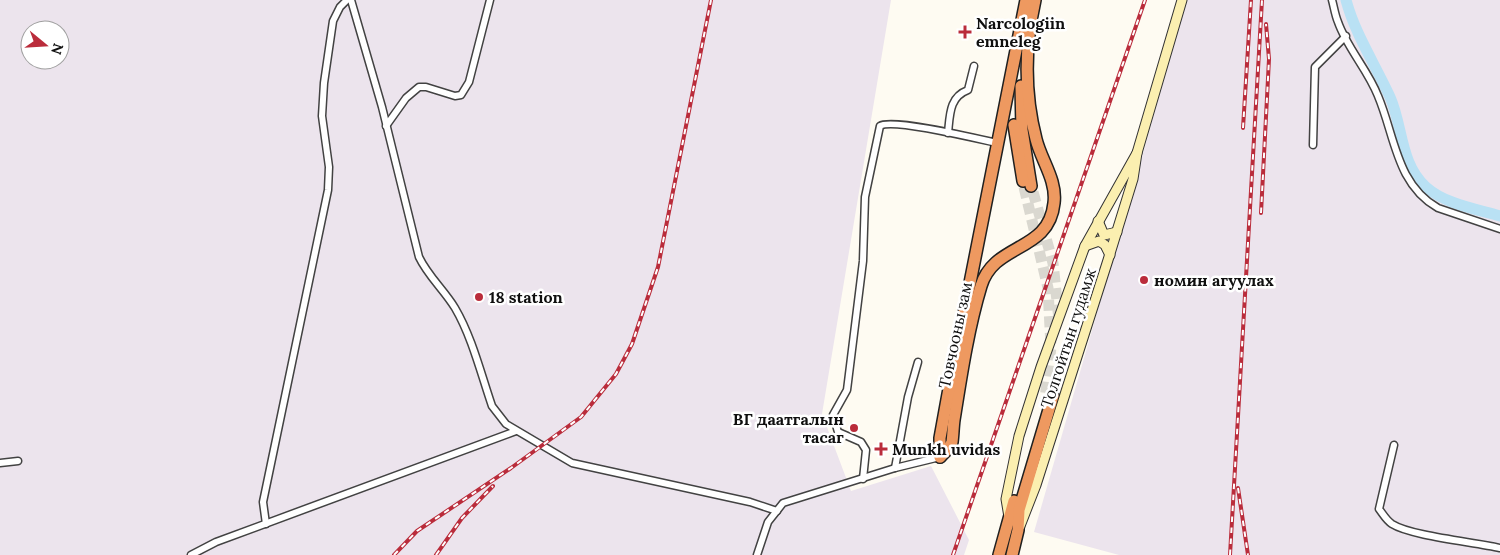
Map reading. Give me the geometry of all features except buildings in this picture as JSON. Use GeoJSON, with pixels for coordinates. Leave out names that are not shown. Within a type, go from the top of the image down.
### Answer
{"type":"FeatureCollection","features":[{"type":"Feature","properties":{"kind":"highway","name":"Товчооны зам"},"geometry":{"type":"LineString","coordinates":[[940,456],[942,426],[1026,0]]}},
{"type":"Feature","properties":{"kind":"highway","name":"Товчооны зам"},"geometry":{"type":"LineString","coordinates":[[940,456],[952,444],[954,420],[972,325],[983,279],[1000,258],[1039,236],[1049,223],[1054,209],[1054,187],[1038,146],[1031,119],[1027,65],[1030,23],[1035,0]]}},
{"type":"Feature","properties":{"kind":"highway"},"geometry":{"type":"LineString","coordinates":[[1011,74],[1015,82],[1015,142],[1028,186],[1022,130],[1021,84],[1027,65]]}},
{"type":"Feature","properties":{"kind":"highway"},"geometry":{"type":"LineString","coordinates":[[999,555],[1049,398],[1019,510],[1018,530],[1013,550]]}},
{"type":"Feature","properties":{"kind":"main road","name":"Толгойтын гудамж"},"geometry":{"type":"LineString","coordinates":[[1009,519],[1006,499],[1019,436],[1085,246],[1136,153],[1182,0]]}},
{"type":"Feature","properties":{"kind":"main road","name":"Толгойтын гудамж"},"geometry":{"type":"LineString","coordinates":[[1018,530],[1036,485],[1110,255],[1135,172],[1136,153]]}},
{"type":"Feature","properties":{"kind":"main road"},"geometry":{"type":"LineString","coordinates":[[1098,221],[1104,235],[1109,236],[1117,232]]}},
{"type":"Feature","properties":{"kind":"main road"},"geometry":{"type":"LineString","coordinates":[[1085,246],[1096,241],[1102,242],[1110,255]]}},
{"type":"Feature","properties":{"kind":"street"},"geometry":{"type":"LineString","coordinates":[[266,524],[264,502],[328,190],[329,167],[322,108],[331,29],[335,14],[349,0],[386,126],[419,257],[426,272],[454,307],[465,329],[492,406],[498,416],[516,431],[572,463],[750,502],[777,511]]}},
{"type":"Feature","properties":{"kind":"street"},"geometry":{"type":"LineString","coordinates":[[386,126],[406,98],[419,87],[426,87],[455,96],[461,95],[470,82],[490,0]]}},
{"type":"Feature","properties":{"kind":"street"},"geometry":{"type":"LineString","coordinates":[[1332,0],[1338,23],[1378,96],[1401,168],[1414,188],[1429,203],[1438,208],[1500,229]]}},
{"type":"Feature","properties":{"kind":"street"},"geometry":{"type":"LineString","coordinates":[[1312,145],[1315,67],[1346,36]]}},
{"type":"Feature","properties":{"kind":"street"},"geometry":{"type":"LineString","coordinates":[[948,133],[952,103],[958,94],[968,90],[974,66]]}},
{"type":"Feature","properties":{"kind":"street"},"geometry":{"type":"LineString","coordinates":[[863,479],[866,450],[862,442],[838,432],[834,415],[847,390],[863,261],[865,197],[874,145],[880,126],[884,124],[948,133],[997,143]]}},
{"type":"Feature","properties":{"kind":"street"},"geometry":{"type":"LineString","coordinates":[[895,468],[908,397],[918,362]]}},
{"type":"Feature","properties":{"kind":"street"},"geometry":{"type":"LineString","coordinates":[[191,555],[216,542],[394,478],[516,431]]}},
{"type":"Feature","properties":{"kind":"street"},"geometry":{"type":"LineString","coordinates":[[1394,445],[1379,508],[1384,517],[1393,524],[1420,532],[1500,548]]}},
{"type":"Feature","properties":{"kind":"street"},"geometry":{"type":"LineString","coordinates":[[757,555],[768,522],[783,503],[940,456]]}},
{"type":"Feature","properties":{"kind":"street"},"geometry":{"type":"LineString","coordinates":[[0,463],[18,461]]}},
{"type":"Feature","properties":{"kind":"shaded area"},"geometry":{"type":"Polygon","coordinates":[[[0,0],[891,0],[822,414],[851,491],[931,466],[969,540],[964,555],[0,555],[0,0]]]}},
{"type":"Feature","properties":{"kind":"shaded area"},"geometry":{"type":"Polygon","coordinates":[[[1187,0],[1500,0],[1500,555],[1119,555],[1034,532],[1187,0]]]}},
{"type":"Feature","properties":{"kind":"waterway"},"geometry":{"type":"LineString","coordinates":[[1346,0],[1360,37],[1390,97],[1407,156],[1418,178],[1426,187],[1442,198],[1500,216]]}},
{"type":"Feature","properties":{"kind":"tunnel"},"geometry":{"type":"LineString","coordinates":[[1024,187],[1048,288],[1051,347],[1045,399]]}},
{"type":"Feature","properties":{"kind":"tunnel"},"geometry":{"type":"LineString","coordinates":[[1033,192],[1053,263],[1059,320]]}},
{"type":"Feature","properties":{"kind":"railway"},"geometry":{"type":"LineString","coordinates":[[394,555],[417,531],[511,468],[581,417],[616,374],[632,344],[658,267],[711,0]]}},
{"type":"Feature","properties":{"kind":"railway"},"geometry":{"type":"LineString","coordinates":[[953,555],[1145,0]]}},
{"type":"Feature","properties":{"kind":"railway"},"geometry":{"type":"LineString","coordinates":[[1243,128],[1251,0]]}},
{"type":"Feature","properties":{"kind":"railway"},"geometry":{"type":"LineString","coordinates":[[1230,555],[1262,0]]}},
{"type":"Feature","properties":{"kind":"railway"},"geometry":{"type":"LineString","coordinates":[[1261,213],[1269,59],[1266,24]]}},
{"type":"Feature","properties":{"kind":"railway"},"geometry":{"type":"LineString","coordinates":[[436,555],[462,518],[493,486]]}},
{"type":"Feature","properties":{"kind":"railway"},"geometry":{"type":"LineString","coordinates":[[1238,488],[1248,555]]}},
{"type":"Feature","properties":{"kind":"place","name":"Narcologiin emneleg"},"geometry":{"type":"Point","coordinates":[965,32]}},
{"type":"Feature","properties":{"kind":"place","name":"номин агуулах"},"geometry":{"type":"Point","coordinates":[1144,280]}},
{"type":"Feature","properties":{"kind":"place","name":"18 station"},"geometry":{"type":"Point","coordinates":[479,297]}},
{"type":"Feature","properties":{"kind":"place","name":"ВГ даатгалын тасаг"},"geometry":{"type":"Point","coordinates":[854,428]}},
{"type":"Feature","properties":{"kind":"place","name":"Munkh uvidas"},"geometry":{"type":"Point","coordinates":[881,449]}}]}
